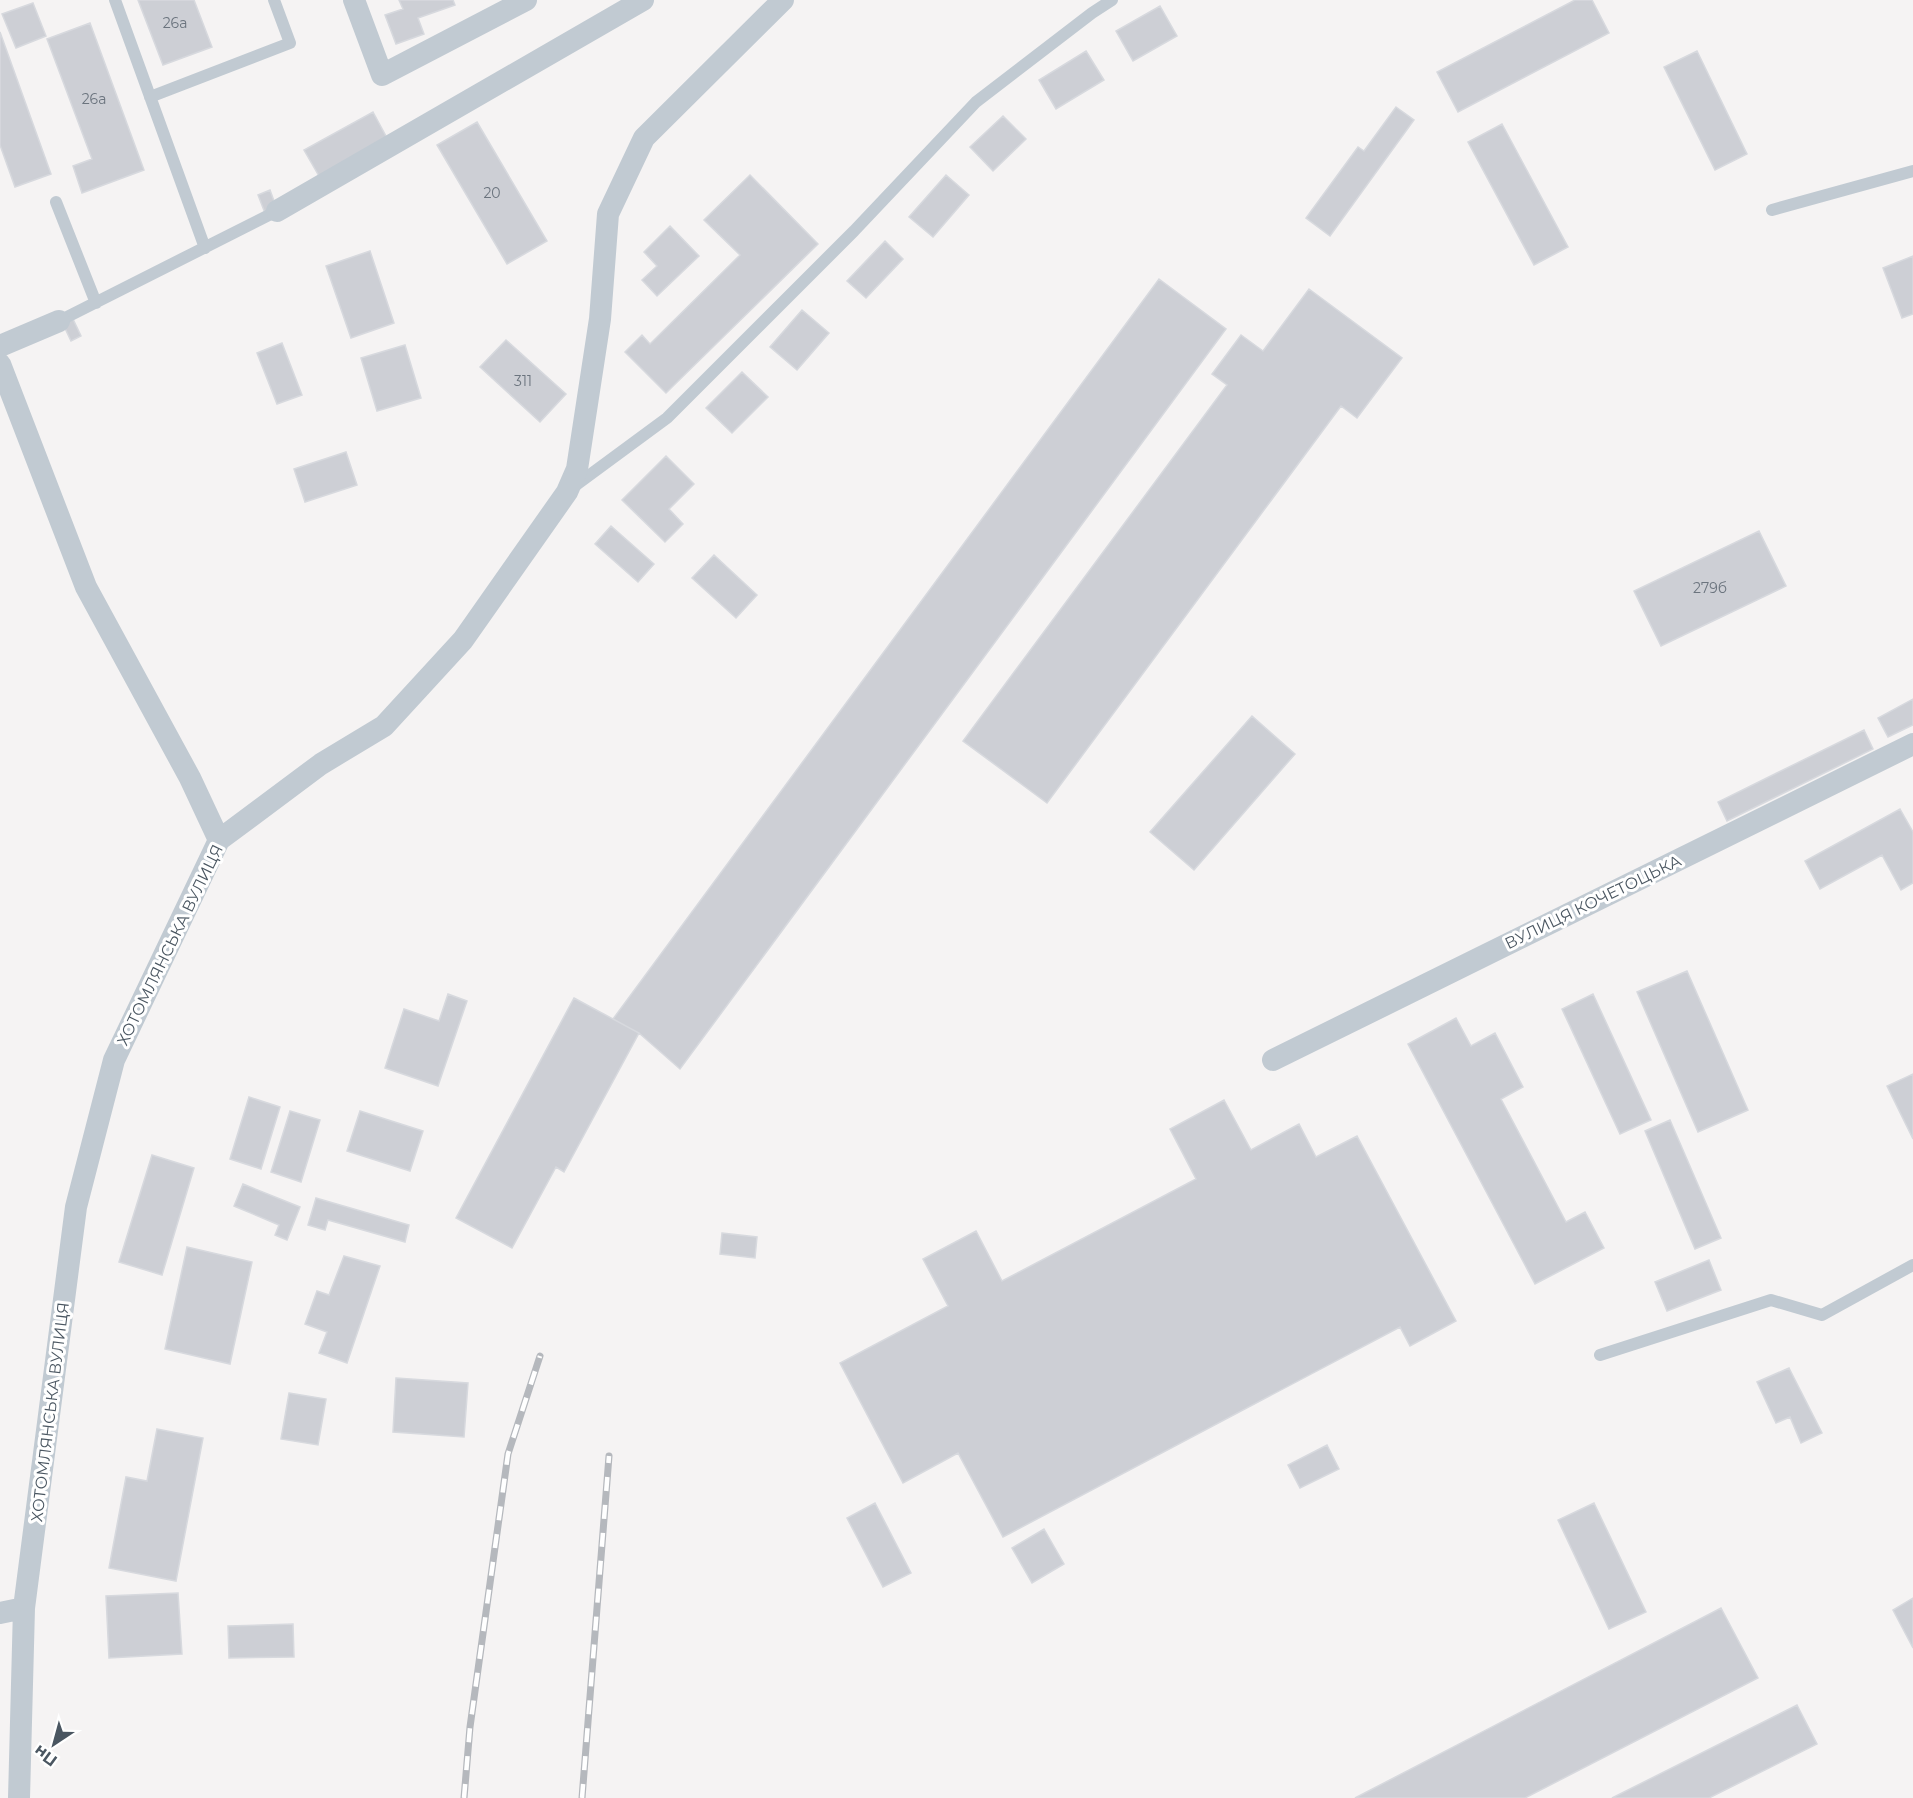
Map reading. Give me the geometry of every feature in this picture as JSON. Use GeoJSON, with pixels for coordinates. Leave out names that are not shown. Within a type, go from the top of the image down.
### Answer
{"type":"FeatureCollection","features":[{"type":"Feature","properties":{"kind":"street"},"geometry":{"type":"LineString","coordinates":[[354,0],[382,75],[526,0]]}},
{"type":"Feature","properties":{"kind":"street"},"geometry":{"type":"LineString","coordinates":[[277,211],[643,0]]}},
{"type":"Feature","properties":{"kind":"street","name":"ХОТОМЛЯНСЬКА ВУЛИЦЯ"},"geometry":{"type":"LineString","coordinates":[[19,1798],[24,1608],[76,1207],[114,1060],[219,840],[321,764],[384,726],[463,640],[567,492],[577,469],[600,319],[608,214],[644,138],[783,0]]}},
{"type":"Feature","properties":{"kind":"street"},"geometry":{"type":"LineString","coordinates":[[0,346],[59,321]]}},
{"type":"Feature","properties":{"kind":"street"},"geometry":{"type":"LineString","coordinates":[[0,363],[86,587],[190,778],[219,840]]}},
{"type":"Feature","properties":{"kind":"street","name":"ВУЛИЦЯ КОЧЕТОЦЬКА"},"geometry":{"type":"LineString","coordinates":[[1273,1060],[1913,744]]}},
{"type":"Feature","properties":{"kind":"street"},"geometry":{"type":"LineString","coordinates":[[0,1613],[24,1608]]}},
{"type":"Feature","properties":{"kind":"lane"},"geometry":{"type":"LineString","coordinates":[[115,0],[205,248]]}},
{"type":"Feature","properties":{"kind":"lane"},"geometry":{"type":"LineString","coordinates":[[150,97],[290,43],[274,0]]}},
{"type":"Feature","properties":{"kind":"lane"},"geometry":{"type":"LineString","coordinates":[[567,492],[667,418],[854,231],[975,102],[1112,0]]}},
{"type":"Feature","properties":{"kind":"lane"},"geometry":{"type":"LineString","coordinates":[[1772,210],[1913,171]]}},
{"type":"Feature","properties":{"kind":"lane"},"geometry":{"type":"LineString","coordinates":[[56,202],[96,303]]}},
{"type":"Feature","properties":{"kind":"lane"},"geometry":{"type":"LineString","coordinates":[[59,321],[277,211]]}},
{"type":"Feature","properties":{"kind":"lane"},"geometry":{"type":"LineString","coordinates":[[1600,1354],[1771,1300],[1822,1315],[1913,1265]]}},
{"type":"Feature","properties":{"kind":"building"},"geometry":{"type":"Polygon","coordinates":[[[138,0],[194,0],[212,47],[163,65],[138,0]]]}},
{"type":"Feature","properties":{"kind":"building"},"geometry":{"type":"Polygon","coordinates":[[[399,0],[453,0],[455,5],[418,18],[424,34],[396,44],[385,15],[403,9],[399,0]]]}},
{"type":"Feature","properties":{"kind":"building"},"geometry":{"type":"Polygon","coordinates":[[[1575,0],[1592,0],[1609,33],[1458,112],[1437,72],[1575,0]]]}},
{"type":"Feature","properties":{"kind":"building"},"geometry":{"type":"Polygon","coordinates":[[[33,3],[46,36],[16,48],[2,14],[33,3]]]}},
{"type":"Feature","properties":{"kind":"building"},"geometry":{"type":"Polygon","coordinates":[[[1160,6],[1177,36],[1133,61],[1116,31],[1160,6]]]}},
{"type":"Feature","properties":{"kind":"building"},"geometry":{"type":"Polygon","coordinates":[[[90,23],[144,170],[82,193],[73,166],[92,159],[47,39],[90,23]]]}},
{"type":"Feature","properties":{"kind":"building"},"geometry":{"type":"Polygon","coordinates":[[[0,32],[51,174],[15,187],[0,145],[0,32]]]}},
{"type":"Feature","properties":{"kind":"building"},"geometry":{"type":"Polygon","coordinates":[[[1086,51],[1104,80],[1056,109],[1039,80],[1086,51]]]}},
{"type":"Feature","properties":{"kind":"building"},"geometry":{"type":"Polygon","coordinates":[[[1697,51],[1747,154],[1715,170],[1664,67],[1697,51]]]}},
{"type":"Feature","properties":{"kind":"building"},"geometry":{"type":"Polygon","coordinates":[[[1396,107],[1414,120],[1330,236],[1306,218],[1358,147],[1364,151],[1396,107]]]}},
{"type":"Feature","properties":{"kind":"building"},"geometry":{"type":"Polygon","coordinates":[[[373,112],[387,138],[319,176],[304,150],[373,112]]]}},
{"type":"Feature","properties":{"kind":"building"},"geometry":{"type":"Polygon","coordinates":[[[1003,116],[1026,139],[993,171],[970,147],[1003,116]]]}},
{"type":"Feature","properties":{"kind":"building"},"geometry":{"type":"Polygon","coordinates":[[[477,122],[547,241],[507,264],[437,145],[477,122]]]}},
{"type":"Feature","properties":{"kind":"building"},"geometry":{"type":"Polygon","coordinates":[[[1502,124],[1568,247],[1534,265],[1468,142],[1502,124]]]}},
{"type":"Feature","properties":{"kind":"building"},"geometry":{"type":"Polygon","coordinates":[[[750,175],[818,244],[666,393],[625,352],[642,335],[650,344],[740,255],[704,220],[750,175]]]}},
{"type":"Feature","properties":{"kind":"building"},"geometry":{"type":"Polygon","coordinates":[[[946,175],[969,195],[933,237],[909,217],[946,175]]]}},
{"type":"Feature","properties":{"kind":"building"},"geometry":{"type":"Polygon","coordinates":[[[270,190],[277,209],[265,213],[258,195],[270,190]]]}},
{"type":"Feature","properties":{"kind":"building"},"geometry":{"type":"Polygon","coordinates":[[[670,226],[699,256],[657,296],[642,280],[657,266],[644,252],[670,226]]]}},
{"type":"Feature","properties":{"kind":"building"},"geometry":{"type":"Polygon","coordinates":[[[885,241],[903,259],[866,298],[847,281],[885,241]]]}},
{"type":"Feature","properties":{"kind":"building"},"geometry":{"type":"Polygon","coordinates":[[[370,251],[394,323],[351,338],[326,266],[370,251]]]}},
{"type":"Feature","properties":{"kind":"building"},"geometry":{"type":"Polygon","coordinates":[[[1913,256],[1913,314],[1902,318],[1883,268],[1913,256]]]}},
{"type":"Feature","properties":{"kind":"building"},"geometry":{"type":"Polygon","coordinates":[[[1159,279],[1226,329],[680,1069],[639,1033],[613,1019],[1159,279]]]}},
{"type":"Feature","properties":{"kind":"building"},"geometry":{"type":"Polygon","coordinates":[[[1309,289],[1402,358],[1357,418],[1341,406],[1047,803],[963,741],[1227,385],[1212,374],[1241,335],[1263,351],[1309,289]]]}},
{"type":"Feature","properties":{"kind":"building"},"geometry":{"type":"Polygon","coordinates":[[[802,310],[829,333],[797,370],[770,347],[802,310]]]}},
{"type":"Feature","properties":{"kind":"building"},"geometry":{"type":"Polygon","coordinates":[[[73,319],[81,336],[71,341],[63,324],[73,319]]]}},
{"type":"Feature","properties":{"kind":"building"},"geometry":{"type":"Polygon","coordinates":[[[506,340],[566,394],[540,422],[480,367],[506,340]]]}},
{"type":"Feature","properties":{"kind":"building"},"geometry":{"type":"Polygon","coordinates":[[[282,343],[302,395],[277,404],[257,353],[282,343]]]}},
{"type":"Feature","properties":{"kind":"building"},"geometry":{"type":"Polygon","coordinates":[[[405,345],[421,398],[377,411],[361,358],[405,345]]]}},
{"type":"Feature","properties":{"kind":"building"},"geometry":{"type":"Polygon","coordinates":[[[742,372],[768,397],[732,433],[706,408],[742,372]]]}},
{"type":"Feature","properties":{"kind":"building"},"geometry":{"type":"Polygon","coordinates":[[[346,452],[357,485],[305,502],[294,469],[346,452]]]}},
{"type":"Feature","properties":{"kind":"building"},"geometry":{"type":"Polygon","coordinates":[[[666,456],[694,484],[669,509],[683,524],[665,542],[622,500],[666,456]]]}},
{"type":"Feature","properties":{"kind":"building"},"geometry":{"type":"Polygon","coordinates":[[[611,526],[654,564],[638,582],[595,544],[611,526]]]}},
{"type":"Feature","properties":{"kind":"building"},"geometry":{"type":"Polygon","coordinates":[[[1759,531],[1786,586],[1661,646],[1634,591],[1759,531]]]}},
{"type":"Feature","properties":{"kind":"building"},"geometry":{"type":"Polygon","coordinates":[[[714,555],[757,595],[736,618],[692,578],[714,555]]]}},
{"type":"Feature","properties":{"kind":"building"},"geometry":{"type":"Polygon","coordinates":[[[1913,699],[1913,725],[1888,737],[1878,718],[1913,699]]]}},
{"type":"Feature","properties":{"kind":"building"},"geometry":{"type":"Polygon","coordinates":[[[1252,716],[1295,754],[1194,870],[1150,832],[1252,716]]]}},
{"type":"Feature","properties":{"kind":"building"},"geometry":{"type":"Polygon","coordinates":[[[1864,730],[1873,749],[1727,821],[1718,802],[1864,730]]]}},
{"type":"Feature","properties":{"kind":"building"},"geometry":{"type":"Polygon","coordinates":[[[1900,809],[1913,832],[1913,883],[1901,890],[1882,855],[1820,889],[1805,861],[1900,809]]]}},
{"type":"Feature","properties":{"kind":"building"},"geometry":{"type":"Polygon","coordinates":[[[1687,971],[1748,1110],[1698,1132],[1637,992],[1687,971]]]}},
{"type":"Feature","properties":{"kind":"building"},"geometry":{"type":"Polygon","coordinates":[[[448,994],[467,1001],[438,1086],[385,1068],[404,1009],[439,1021],[448,994]]]}},
{"type":"Feature","properties":{"kind":"building"},"geometry":{"type":"Polygon","coordinates":[[[1593,994],[1651,1120],[1620,1134],[1562,1009],[1593,994]]]}},
{"type":"Feature","properties":{"kind":"building"},"geometry":{"type":"Polygon","coordinates":[[[574,998],[639,1033],[564,1172],[556,1167],[512,1248],[456,1218],[574,998]]]}},
{"type":"Feature","properties":{"kind":"building"},"geometry":{"type":"Polygon","coordinates":[[[1456,1018],[1471,1046],[1495,1033],[1523,1087],[1501,1099],[1566,1222],[1585,1212],[1604,1248],[1535,1284],[1408,1044],[1456,1018]]]}},
{"type":"Feature","properties":{"kind":"building"},"geometry":{"type":"Polygon","coordinates":[[[1913,1074],[1913,1139],[1887,1086],[1913,1074]]]}},
{"type":"Feature","properties":{"kind":"building"},"geometry":{"type":"Polygon","coordinates":[[[249,1097],[280,1107],[261,1169],[230,1159],[249,1097]]]}},
{"type":"Feature","properties":{"kind":"building"},"geometry":{"type":"Polygon","coordinates":[[[1224,1100],[1251,1150],[1299,1124],[1316,1157],[1357,1136],[1456,1321],[1410,1346],[1400,1327],[1003,1537],[958,1453],[903,1483],[840,1363],[948,1306],[923,1259],[976,1231],[1002,1281],[1196,1179],[1170,1129],[1224,1100]]]}},
{"type":"Feature","properties":{"kind":"building"},"geometry":{"type":"Polygon","coordinates":[[[290,1111],[320,1120],[301,1182],[271,1172],[290,1111]]]}},
{"type":"Feature","properties":{"kind":"building"},"geometry":{"type":"Polygon","coordinates":[[[360,1111],[423,1131],[410,1171],[347,1151],[360,1111]]]}},
{"type":"Feature","properties":{"kind":"building"},"geometry":{"type":"Polygon","coordinates":[[[1670,1120],[1721,1238],[1695,1249],[1645,1131],[1670,1120]]]}},
{"type":"Feature","properties":{"kind":"building"},"geometry":{"type":"Polygon","coordinates":[[[152,1155],[194,1168],[162,1275],[119,1262],[152,1155]]]}},
{"type":"Feature","properties":{"kind":"building"},"geometry":{"type":"Polygon","coordinates":[[[243,1184],[300,1207],[287,1240],[275,1235],[279,1225],[234,1206],[243,1184]]]}},
{"type":"Feature","properties":{"kind":"building"},"geometry":{"type":"Polygon","coordinates":[[[316,1198],[409,1225],[405,1242],[328,1220],[325,1230],[308,1225],[316,1198]]]}},
{"type":"Feature","properties":{"kind":"building"},"geometry":{"type":"Polygon","coordinates":[[[722,1233],[757,1237],[755,1258],[720,1254],[722,1233]]]}},
{"type":"Feature","properties":{"kind":"building"},"geometry":{"type":"Polygon","coordinates":[[[187,1247],[252,1262],[230,1364],[165,1349],[187,1247]]]}},
{"type":"Feature","properties":{"kind":"building"},"geometry":{"type":"Polygon","coordinates":[[[344,1256],[380,1266],[347,1363],[319,1353],[327,1332],[305,1324],[317,1291],[329,1295],[344,1256]]]}},
{"type":"Feature","properties":{"kind":"building"},"geometry":{"type":"Polygon","coordinates":[[[1709,1260],[1721,1290],[1667,1311],[1655,1282],[1709,1260]]]}},
{"type":"Feature","properties":{"kind":"building"},"geometry":{"type":"Polygon","coordinates":[[[1789,1368],[1822,1433],[1801,1443],[1790,1417],[1776,1423],[1757,1382],[1789,1368]]]}},
{"type":"Feature","properties":{"kind":"building"},"geometry":{"type":"Polygon","coordinates":[[[396,1378],[468,1383],[464,1437],[393,1432],[396,1378]]]}},
{"type":"Feature","properties":{"kind":"building"},"geometry":{"type":"Polygon","coordinates":[[[289,1393],[326,1399],[318,1445],[281,1439],[289,1393]]]}},
{"type":"Feature","properties":{"kind":"building"},"geometry":{"type":"Polygon","coordinates":[[[157,1429],[203,1438],[176,1581],[109,1568],[126,1477],[147,1481],[157,1429]]]}},
{"type":"Feature","properties":{"kind":"building"},"geometry":{"type":"Polygon","coordinates":[[[1327,1445],[1339,1469],[1300,1488],[1288,1465],[1327,1445]]]}},
{"type":"Feature","properties":{"kind":"building"},"geometry":{"type":"Polygon","coordinates":[[[875,1503],[911,1573],[883,1587],[847,1518],[875,1503]]]}},
{"type":"Feature","properties":{"kind":"building"},"geometry":{"type":"Polygon","coordinates":[[[1594,1503],[1646,1612],[1609,1629],[1558,1520],[1594,1503]]]}},
{"type":"Feature","properties":{"kind":"building"},"geometry":{"type":"Polygon","coordinates":[[[1044,1529],[1064,1564],[1032,1583],[1012,1548],[1044,1529]]]}},
{"type":"Feature","properties":{"kind":"building"},"geometry":{"type":"Polygon","coordinates":[[[178,1593],[182,1654],[109,1658],[106,1596],[178,1593]]]}},
{"type":"Feature","properties":{"kind":"building"},"geometry":{"type":"Polygon","coordinates":[[[1913,1598],[1913,1648],[1893,1610],[1913,1598]]]}},
{"type":"Feature","properties":{"kind":"building"},"geometry":{"type":"Polygon","coordinates":[[[1721,1608],[1758,1678],[1525,1798],[1355,1798],[1721,1608]]]}},
{"type":"Feature","properties":{"kind":"building"},"geometry":{"type":"Polygon","coordinates":[[[293,1624],[294,1657],[229,1658],[228,1626],[293,1624]]]}},
{"type":"Feature","properties":{"kind":"building"},"geometry":{"type":"Polygon","coordinates":[[[1797,1705],[1817,1744],[1709,1798],[1612,1798],[1797,1705]]]}},
{"type":"Feature","properties":{"kind":"railway"},"geometry":{"type":"LineString","coordinates":[[464,1798],[470,1727],[508,1454],[540,1356]]}},
{"type":"Feature","properties":{"kind":"railway"},"geometry":{"type":"LineString","coordinates":[[582,1798],[609,1456]]}}]}
